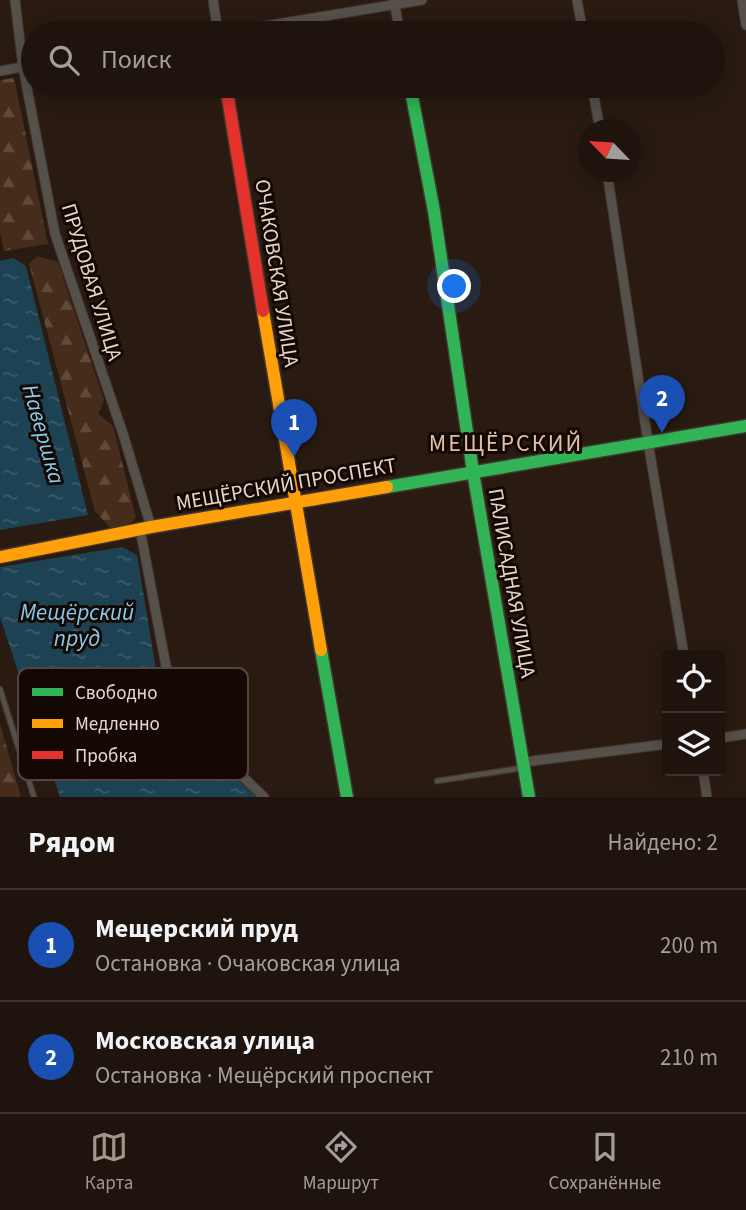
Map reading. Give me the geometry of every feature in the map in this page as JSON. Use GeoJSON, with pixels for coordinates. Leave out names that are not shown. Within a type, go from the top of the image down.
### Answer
{"type":"FeatureCollection","features":[{"type":"Feature","properties":{"kind":"street","name":"ПРУДОВАЯ УЛИЦА"},"geometry":{"type":"LineString","coordinates":[[15,0],[21,50]]}},
{"type":"Feature","properties":{"kind":"street"},"geometry":{"type":"LineString","coordinates":[[213,0],[217,21]]}},
{"type":"Feature","properties":{"kind":"street"},"geometry":{"type":"LineString","coordinates":[[287,21],[394,2],[422,0]]}},
{"type":"Feature","properties":{"kind":"street"},"geometry":{"type":"LineString","coordinates":[[577,0],[581,21]]}},
{"type":"Feature","properties":{"kind":"street"},"geometry":{"type":"LineString","coordinates":[[742,0],[746,24]]}},
{"type":"Feature","properties":{"kind":"street"},"geometry":{"type":"LineString","coordinates":[[394,2],[398,21]]}},
{"type":"Feature","properties":{"kind":"street"},"geometry":{"type":"LineString","coordinates":[[0,71],[21,67]]}},
{"type":"Feature","properties":{"kind":"street","name":"ПРУДОВАЯ УЛИЦА"},"geometry":{"type":"LineString","coordinates":[[29,98],[55,234],[124,438],[146,528],[167,668]]}},
{"type":"Feature","properties":{"kind":"street","name":"ОЧАКОВСКАЯ УЛИЦА"},"geometry":{"type":"LineString","coordinates":[[228,98],[347,797]]}},
{"type":"Feature","properties":{"kind":"street","name":"ПАЛИСАДНАЯ УЛИЦА"},"geometry":{"type":"LineString","coordinates":[[412,98],[434,211],[473,472],[529,797]]}},
{"type":"Feature","properties":{"kind":"street"},"geometry":{"type":"LineString","coordinates":[[594,98],[598,119]]}},
{"type":"Feature","properties":{"kind":"street"},"geometry":{"type":"LineString","coordinates":[[609,182],[683,650]]}},
{"type":"Feature","properties":{"kind":"street","name":"МЕЩЁРСКИЙ ПРОСПЕКТ"},"geometry":{"type":"LineString","coordinates":[[0,557],[146,528],[746,426]]}},
{"type":"Feature","properties":{"kind":"street"},"geometry":{"type":"LineString","coordinates":[[725,736],[746,734]]}},
{"type":"Feature","properties":{"kind":"street"},"geometry":{"type":"LineString","coordinates":[[524,765],[662,745]]}},
{"type":"Feature","properties":{"kind":"street"},"geometry":{"type":"LineString","coordinates":[[704,776],[707,797]]}},
{"type":"Feature","properties":{"kind":"street","name":"ПРУДОВАЯ УЛИЦА"},"geometry":{"type":"LineString","coordinates":[[246,780],[264,797]]}},
{"type":"Feature","properties":{"kind":"lane"},"geometry":{"type":"LineString","coordinates":[[0,689],[18,746]]}},
{"type":"Feature","properties":{"kind":"lane"},"geometry":{"type":"LineString","coordinates":[[437,781],[524,765]]}},
{"type":"Feature","properties":{"kind":"lane"},"geometry":{"type":"LineString","coordinates":[[29,780],[34,797]]}},
{"type":"Feature","properties":{"kind":"green space"},"geometry":{"type":"Polygon","coordinates":[[[14,78],[48,244],[4,251],[0,233],[0,80],[14,78]]]}},
{"type":"Feature","properties":{"kind":"green space"},"geometry":{"type":"Polygon","coordinates":[[[37,256],[58,262],[104,400],[98,414],[113,426],[136,518],[128,525],[110,528],[95,511],[29,264],[37,256]]]}},
{"type":"Feature","properties":{"kind":"green space"},"geometry":{"type":"Polygon","coordinates":[[[0,724],[21,797],[0,797],[0,724]]]}},
{"type":"Feature","properties":{"kind":"water","name":"Навершка"},"geometry":{"type":"Polygon","coordinates":[[[13,258],[26,266],[88,515],[0,530],[0,261],[13,258]]]}},
{"type":"Feature","properties":{"kind":"water","name":"Мещёрский пруд"},"geometry":{"type":"Polygon","coordinates":[[[122,547],[137,555],[156,668],[18,668],[18,671],[0,617],[0,567],[122,547]]]}},
{"type":"Feature","properties":{"kind":"water"},"geometry":{"type":"Polygon","coordinates":[[[54,780],[238,780],[256,797],[60,797],[54,780]]]}},
{"type":"Feature","properties":{"kind":"traffic: fast"},"geometry":{"type":"LineString","coordinates":[[412,98],[434,211],[473,472],[529,797]]}},
{"type":"Feature","properties":{"kind":"traffic: fast"},"geometry":{"type":"LineString","coordinates":[[387,487],[746,426]]}},
{"type":"Feature","properties":{"kind":"traffic: fast"},"geometry":{"type":"LineString","coordinates":[[321,650],[347,797]]}},
{"type":"Feature","properties":{"kind":"traffic: slow"},"geometry":{"type":"LineString","coordinates":[[263,311],[321,650]]}},
{"type":"Feature","properties":{"kind":"traffic: slow"},"geometry":{"type":"LineString","coordinates":[[0,557],[151,527],[387,487]]}},
{"type":"Feature","properties":{"kind":"traffic: jam"},"geometry":{"type":"LineString","coordinates":[[228,98],[263,311]]}},
{"type":"Feature","properties":{"kind":"place","name":"Московская улица"},"geometry":{"type":"Point","coordinates":[662,433]}},
{"type":"Feature","properties":{"kind":"place","name":"Мещерский пруд"},"geometry":{"type":"Point","coordinates":[294,457]}},
{"type":"Feature","properties":{"kind":"district","name":"МЕЩЁРСКИЙ"},"geometry":{"type":"Point","coordinates":[506,443]}}]}
